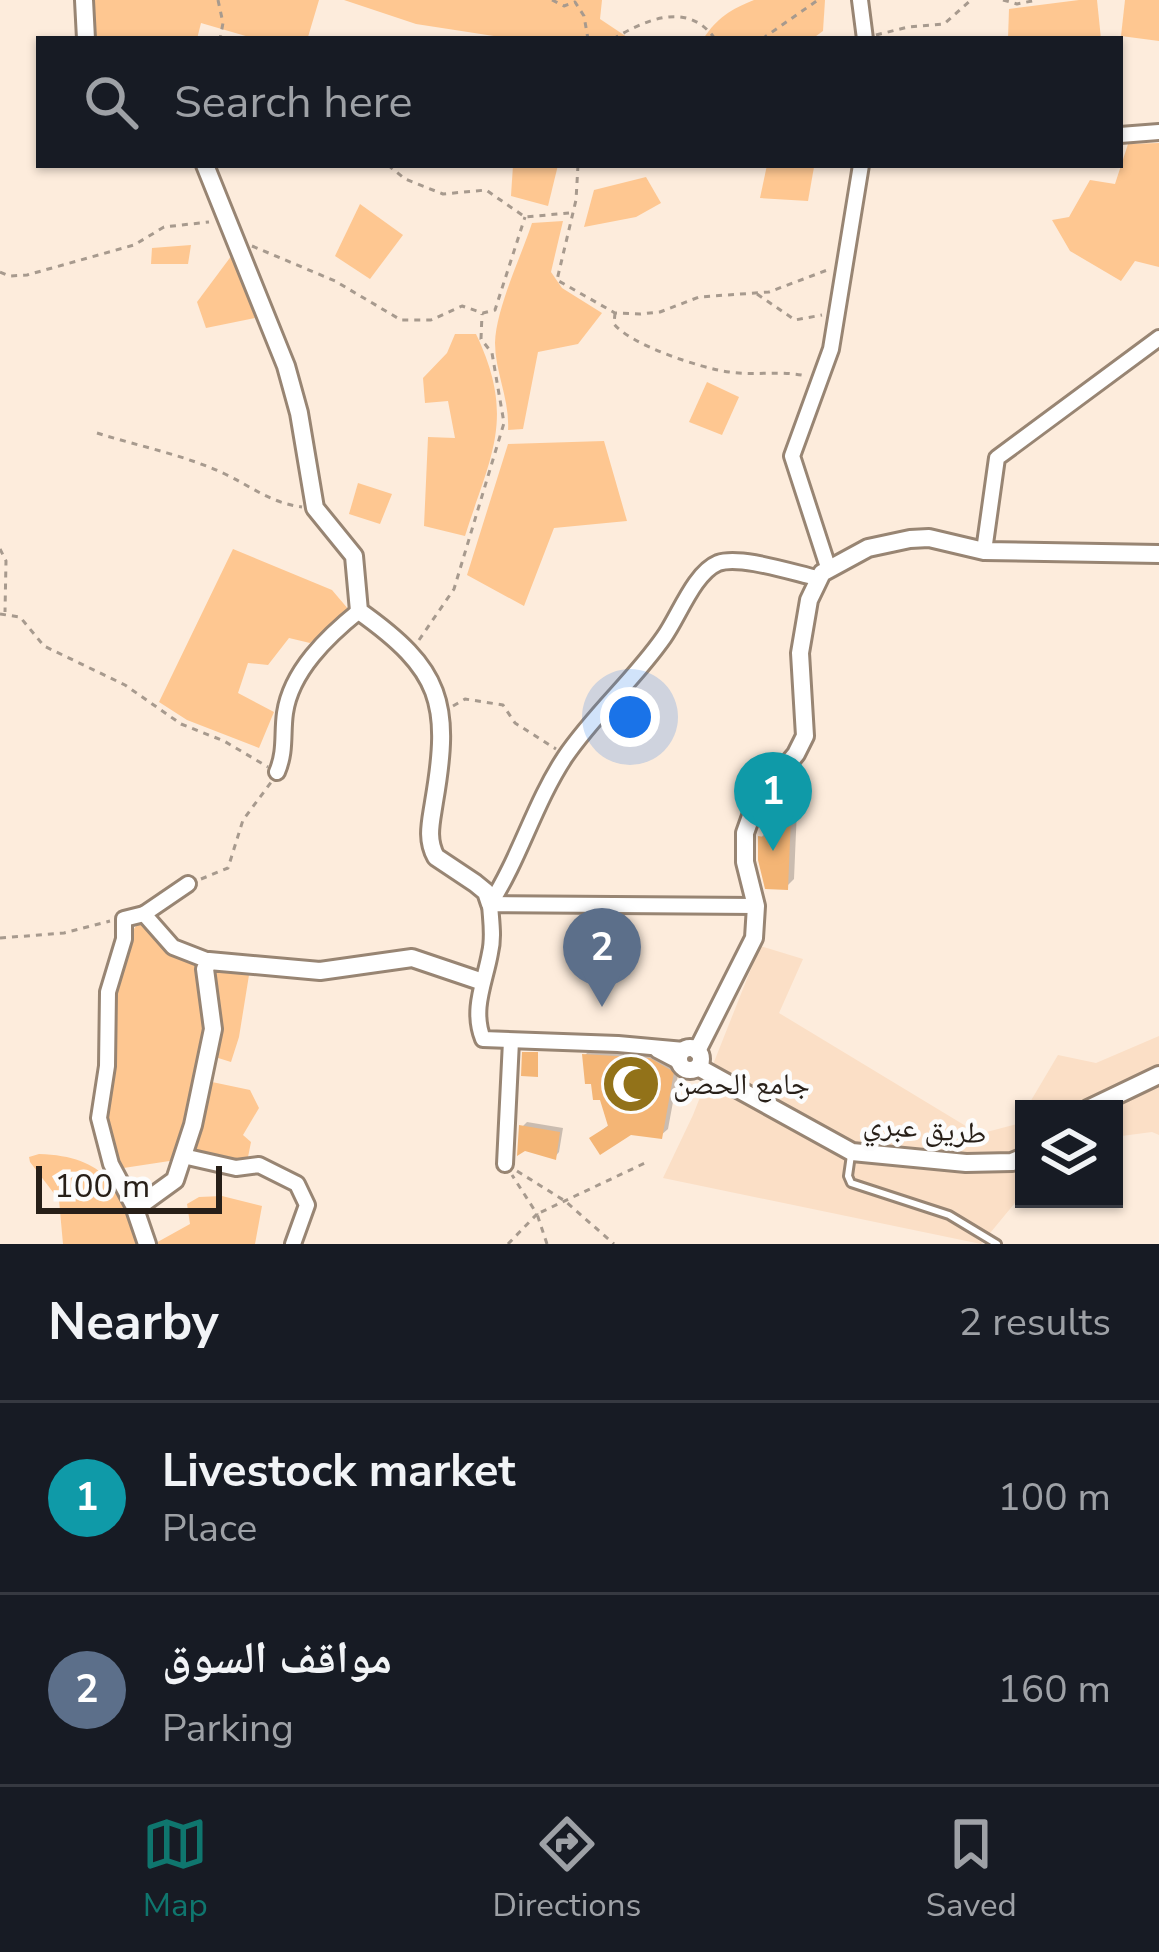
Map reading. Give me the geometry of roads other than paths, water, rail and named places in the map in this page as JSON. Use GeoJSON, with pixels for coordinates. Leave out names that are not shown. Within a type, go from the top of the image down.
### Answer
{"type":"FeatureCollection","features":[{"type":"Feature","properties":{"kind":"street"},"geometry":{"type":"LineString","coordinates":[[83,0],[86,36]]}},
{"type":"Feature","properties":{"kind":"street"},"geometry":{"type":"LineString","coordinates":[[860,0],[865,36]]}},
{"type":"Feature","properties":{"kind":"street"},"geometry":{"type":"LineString","coordinates":[[1123,135],[1159,132]]}},
{"type":"Feature","properties":{"kind":"street"},"geometry":{"type":"LineString","coordinates":[[206,168],[293,387],[315,508],[354,556],[358,610],[410,650],[425,669],[440,708],[443,747],[429,841],[436,857],[486,892],[490,904],[491,949],[480,981],[481,1036],[487,1041],[618,1044],[690,1058],[751,951],[756,906],[745,862],[745,833],[756,802],[806,736],[800,652],[809,600],[823,573],[868,548],[910,538],[984,551],[1159,554]]}},
{"type":"Feature","properties":{"kind":"street"},"geometry":{"type":"LineString","coordinates":[[823,573],[792,456],[839,311],[861,168]]}},
{"type":"Feature","properties":{"kind":"street"},"geometry":{"type":"LineString","coordinates":[[984,551],[997,458],[1159,338]]}},
{"type":"Feature","properties":{"kind":"street"},"geometry":{"type":"LineString","coordinates":[[490,904],[512,871],[522,838],[566,755],[662,641],[711,568],[734,561],[823,573]]}},
{"type":"Feature","properties":{"kind":"street"},"geometry":{"type":"LineString","coordinates":[[277,772],[284,752],[286,707],[295,684],[316,653],[358,610]]}},
{"type":"Feature","properties":{"kind":"street"},"geometry":{"type":"LineString","coordinates":[[147,1244],[111,1165],[99,1118],[107,1066],[108,992],[124,939],[124,919],[144,914],[188,884]]}},
{"type":"Feature","properties":{"kind":"street"},"geometry":{"type":"LineString","coordinates":[[490,904],[756,906]]}},
{"type":"Feature","properties":{"kind":"street"},"geometry":{"type":"LineString","coordinates":[[144,914],[173,946],[209,961],[320,971],[412,958],[480,981]]}},
{"type":"Feature","properties":{"kind":"street"},"geometry":{"type":"LineString","coordinates":[[135,1209],[176,1180],[213,1029],[209,961]]}},
{"type":"Feature","properties":{"kind":"street"},"geometry":{"type":"LineString","coordinates":[[505,1164],[511,1041]]}},
{"type":"Feature","properties":{"kind":"street","name":"طريق عبري"},"geometry":{"type":"LineString","coordinates":[[690,1058],[852,1152],[966,1163],[1015,1161]]}},
{"type":"Feature","properties":{"kind":"street"},"geometry":{"type":"LineString","coordinates":[[1107,1100],[1159,1075]]}},
{"type":"Feature","properties":{"kind":"street"},"geometry":{"type":"LineString","coordinates":[[183,1156],[236,1168],[259,1165],[297,1184],[307,1204],[293,1244]]}},
{"type":"Feature","properties":{"kind":"lane"},"geometry":{"type":"LineString","coordinates":[[852,1152],[851,1183],[964,1221],[997,1244]]}},
{"type":"Feature","properties":{"kind":"place","name":"Livestock market"},"geometry":{"type":"Point","coordinates":[773,851]}},
{"type":"Feature","properties":{"kind":"place","name":"مواقف السوق"},"geometry":{"type":"Point","coordinates":[602,1007]}},
{"type":"Feature","properties":{"kind":"place","name":"جامع الحصن"},"geometry":{"type":"Point","coordinates":[631,1084]}}]}
